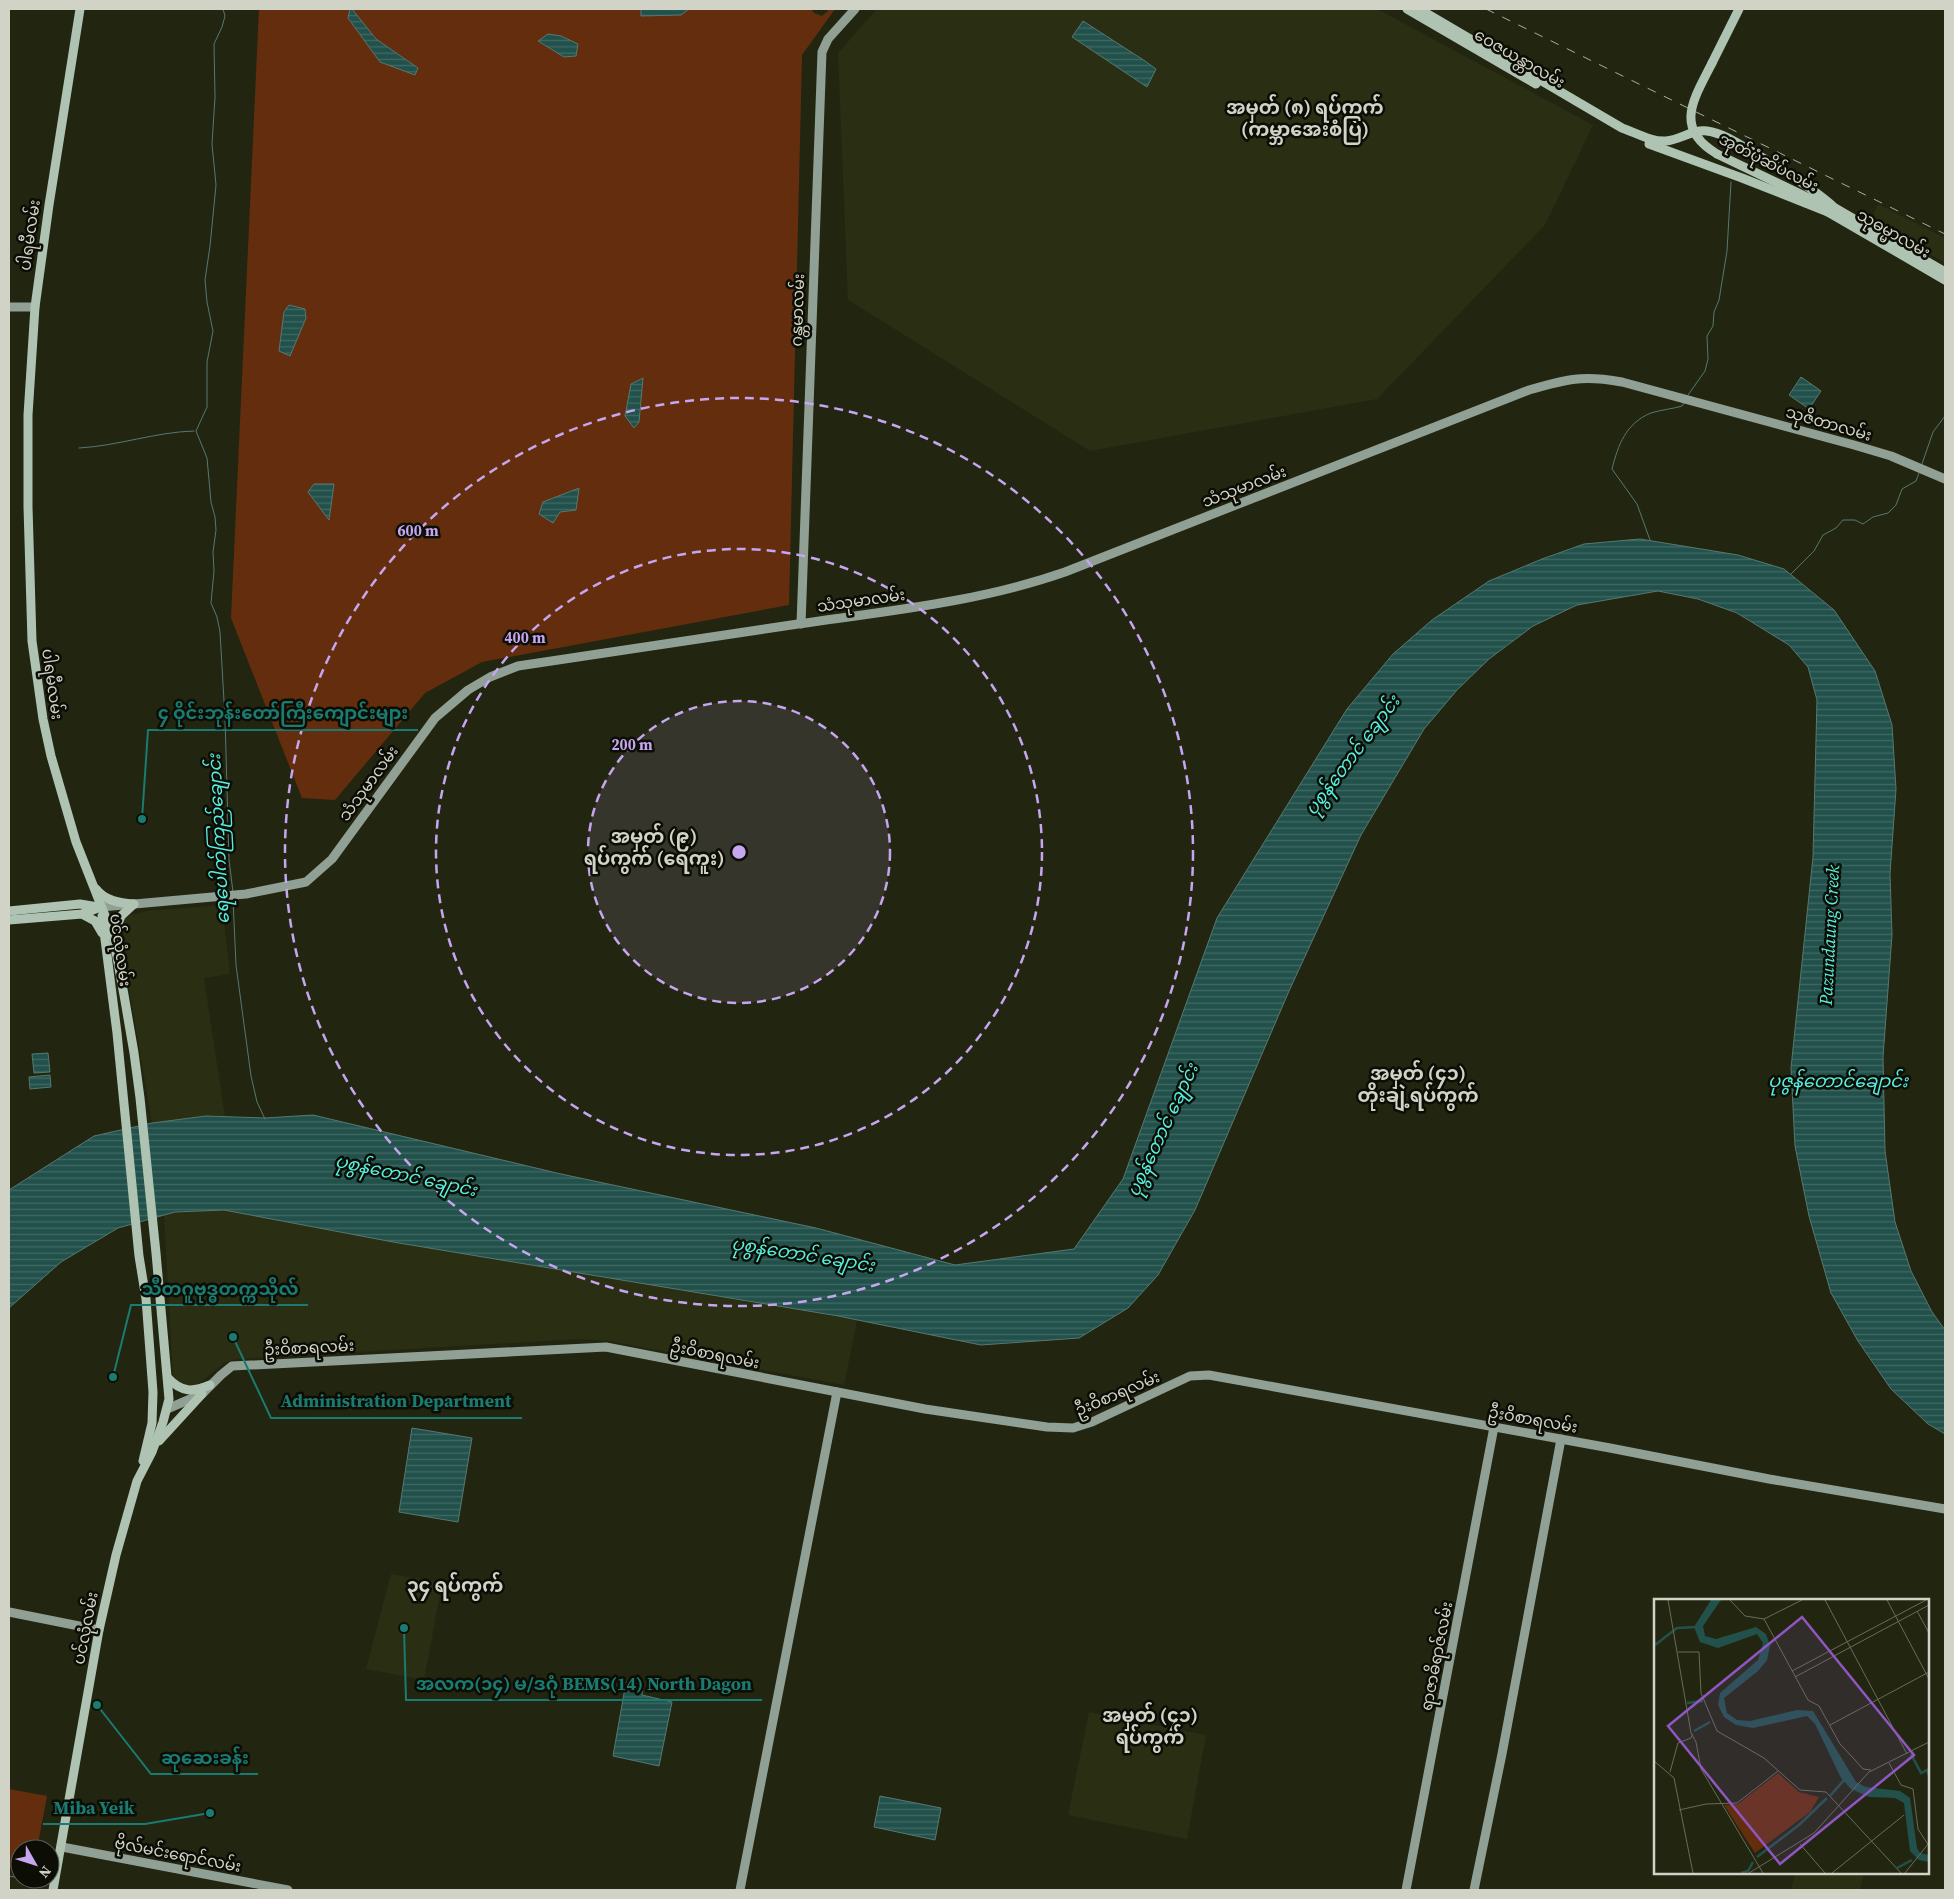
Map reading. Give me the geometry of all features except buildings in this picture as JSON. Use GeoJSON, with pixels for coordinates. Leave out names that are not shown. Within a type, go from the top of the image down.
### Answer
{"type":"FeatureCollection","features":[{"type":"Feature","properties":{"kind":"main road","name":"ပါရမီလမ်း"},"geometry":{"type":"LineString","coordinates":[[80,9],[48,205],[35,307],[28,415],[28,507],[32,641],[46,736],[65,808],[101,908]]}},
{"type":"Feature","properties":{"kind":"main road","name":"ဂန္တမာလမ်း"},"geometry":{"type":"LineString","coordinates":[[800,624],[822,52],[828,39],[855,9]]}},
{"type":"Feature","properties":{"kind":"main road","name":"ဝေဇယန္တာလမ်း"},"geometry":{"type":"LineString","coordinates":[[1406,9],[1621,130]]}},
{"type":"Feature","properties":{"kind":"main road","name":"ဝေဇယန္တာလမ်း"},"geometry":{"type":"LineString","coordinates":[[1419,9],[1621,130]]}},
{"type":"Feature","properties":{"kind":"main road","name":"အုတ်ပုံဆိပ်လမ်း"},"geometry":{"type":"LineString","coordinates":[[1739,9],[1692,104],[1690,115],[1692,126],[1700,142],[1726,159],[1818,203]]}},
{"type":"Feature","properties":{"kind":"main road","name":"သုဓမ္မာလမ်း"},"geometry":{"type":"LineString","coordinates":[[1621,130],[1657,141],[1667,141],[1705,130],[1717,133],[1774,164],[1820,195],[1832,210]]}},
{"type":"Feature","properties":{"kind":"main road","name":"သုဓမ္မာလမ်း"},"geometry":{"type":"LineString","coordinates":[[1621,130],[1742,178],[1832,210],[1945,280]]}},
{"type":"Feature","properties":{"kind":"main road","name":"သုဓမ္မာလမ်း"},"geometry":{"type":"LineString","coordinates":[[1818,203],[1945,272]]}},
{"type":"Feature","properties":{"kind":"main road"},"geometry":{"type":"LineString","coordinates":[[9,307],[35,307]]}},
{"type":"Feature","properties":{"kind":"main road","name":"သံသုမာလမ်း"},"geometry":{"type":"LineString","coordinates":[[9,911],[101,908],[246,894],[306,882],[332,859],[435,718],[468,690],[490,677],[518,666],[878,614],[954,601],[1036,582],[1529,390],[1560,381],[1579,378],[1601,378],[1693,401]]}},
{"type":"Feature","properties":{"kind":"main road","name":"သုဇိတာလမ်း"},"geometry":{"type":"LineString","coordinates":[[1693,401],[1854,445],[1926,470],[1945,479]]}},
{"type":"Feature","properties":{"kind":"main road"},"geometry":{"type":"LineString","coordinates":[[90,881],[103,896],[120,902],[134,904]]}},
{"type":"Feature","properties":{"kind":"main road"},"geometry":{"type":"LineString","coordinates":[[90,881],[90,890],[81,909],[95,921],[108,937],[121,916],[134,904]]}},
{"type":"Feature","properties":{"kind":"main road","name":"ပင်လုံလမ်း"},"geometry":{"type":"LineString","coordinates":[[53,1890],[99,1630],[116,1555],[137,1481],[152,1452],[169,1399],[156,1253],[134,1053],[101,908]]}},
{"type":"Feature","properties":{"kind":"main road","name":"သံသုမာလမ်း"},"geometry":{"type":"LineString","coordinates":[[9,920],[81,909]]}},
{"type":"Feature","properties":{"kind":"main road","name":"ပင်လုံလမ်း"},"geometry":{"type":"LineString","coordinates":[[108,937],[123,1099],[146,1298]]}},
{"type":"Feature","properties":{"kind":"main road"},"geometry":{"type":"LineString","coordinates":[[146,1298],[153,1333],[159,1403],[161,1407],[167,1409]]}},
{"type":"Feature","properties":{"kind":"main road"},"geometry":{"type":"LineString","coordinates":[[146,1298],[154,1408],[150,1438]]}},
{"type":"Feature","properties":{"kind":"main road","name":"ဦးဝိစာရလမ်း"},"geometry":{"type":"LineString","coordinates":[[202,1394],[232,1366],[606,1348],[925,1409],[1039,1426],[1073,1428],[1092,1422],[1190,1376],[1209,1374],[1945,1510]]}},
{"type":"Feature","properties":{"kind":"main road"},"geometry":{"type":"LineString","coordinates":[[168,1378],[173,1384],[187,1391],[198,1390],[210,1385]]}},
{"type":"Feature","properties":{"kind":"main road"},"geometry":{"type":"LineString","coordinates":[[740,1890],[837,1392]]}},
{"type":"Feature","properties":{"kind":"main road"},"geometry":{"type":"LineString","coordinates":[[137,1481],[158,1418],[167,1409],[202,1394]]}},
{"type":"Feature","properties":{"kind":"main road"},"geometry":{"type":"LineString","coordinates":[[152,1452],[161,1439],[202,1394]]}},
{"type":"Feature","properties":{"kind":"main road","name":"ရာဇာဓိရာဇ်လမ်း"},"geometry":{"type":"LineString","coordinates":[[1406,1890],[1495,1427]]}},
{"type":"Feature","properties":{"kind":"main road"},"geometry":{"type":"LineString","coordinates":[[1474,1890],[1502,1754],[1555,1438]]}},
{"type":"Feature","properties":{"kind":"main road"},"geometry":{"type":"LineString","coordinates":[[9,1612],[99,1630]]}},
{"type":"Feature","properties":{"kind":"main road","name":"ဗိုလ်မင်းရောင်လမ်း"},"geometry":{"type":"LineString","coordinates":[[62,1847],[288,1890]]}},
{"type":"Feature","properties":{"kind":"shaded area"},"geometry":{"type":"Polygon","coordinates":[[[259,9],[350,9],[348,18],[380,62],[418,68],[376,39],[352,9],[641,9],[642,16],[681,15],[689,9],[811,9],[814,13],[822,16],[830,9],[835,9],[802,55],[789,605],[482,662],[425,693],[335,800],[302,798],[231,618],[259,9]]]}},
{"type":"Feature","properties":{"kind":"shaded area"},"geometry":{"type":"Polygon","coordinates":[[[877,9],[1377,9],[1593,125],[1545,225],[1377,399],[1090,451],[848,300],[838,53],[877,9]]]}},
{"type":"Feature","properties":{"kind":"shaded area"},"geometry":{"type":"Polygon","coordinates":[[[1878,204],[1945,238],[1945,263],[1871,220],[1878,204]]]}},
{"type":"Feature","properties":{"kind":"shaded area"},"geometry":{"type":"Polygon","coordinates":[[[222,905],[230,974],[204,978],[225,1117],[206,1116],[152,1123],[119,928],[122,920],[131,915],[147,911],[222,905]]]}},
{"type":"Feature","properties":{"kind":"shaded area"},"geometry":{"type":"Polygon","coordinates":[[[224,1210],[393,1242],[857,1320],[844,1385],[609,1341],[580,1339],[235,1359],[224,1363],[195,1387],[186,1386],[178,1382],[173,1376],[164,1215],[175,1212],[224,1210]]]}},
{"type":"Feature","properties":{"kind":"shaded area"},"geometry":{"type":"Polygon","coordinates":[[[391,1574],[442,1583],[424,1680],[366,1669],[391,1574]]]}},
{"type":"Feature","properties":{"kind":"shaded area"},"geometry":{"type":"Polygon","coordinates":[[[1089,1712],[1206,1735],[1187,1839],[1068,1815],[1089,1712]]]}},
{"type":"Feature","properties":{"kind":"shaded area"},"geometry":{"type":"Polygon","coordinates":[[[9,1789],[47,1796],[39,1839],[10,1839],[9,1868],[9,1789]]]}},
{"type":"Feature","properties":{"kind":"shaded area"},"geometry":{"type":"Polygon","coordinates":[[[1795,1874],[1864,1874],[1860,1890],[1791,1890],[1795,1874]]]}},
{"type":"Feature","properties":{"kind":"water"},"geometry":{"type":"Polygon","coordinates":[[[350,9],[352,9],[376,39],[418,68],[415,75],[380,62],[348,18],[350,9]]]}},
{"type":"Feature","properties":{"kind":"water"},"geometry":{"type":"Polygon","coordinates":[[[641,9],[689,9],[681,15],[641,16],[641,9]]]}},
{"type":"Feature","properties":{"kind":"water"},"geometry":{"type":"Polygon","coordinates":[[[1083,21],[1156,69],[1147,87],[1072,37],[1083,21]]]}},
{"type":"Feature","properties":{"kind":"water"},"geometry":{"type":"Polygon","coordinates":[[[548,34],[561,36],[578,44],[576,56],[564,57],[538,41],[548,34]]]}},
{"type":"Feature","properties":{"kind":"water"},"geometry":{"type":"Polygon","coordinates":[[[289,305],[305,309],[306,318],[290,356],[279,351],[284,312],[289,305]]]}},
{"type":"Feature","properties":{"kind":"water"},"geometry":{"type":"Polygon","coordinates":[[[1801,377],[1821,391],[1809,409],[1789,395],[1801,377]]]}},
{"type":"Feature","properties":{"kind":"water"},"geometry":{"type":"Polygon","coordinates":[[[643,378],[639,422],[634,428],[625,416],[631,384],[643,378]]]}},
{"type":"Feature","properties":{"kind":"water"},"geometry":{"type":"Polygon","coordinates":[[[314,484],[334,484],[329,520],[308,492],[314,484]]]}},
{"type":"Feature","properties":{"kind":"water"},"geometry":{"type":"Polygon","coordinates":[[[579,488],[576,510],[560,512],[553,523],[539,514],[543,502],[579,488]]]}},
{"type":"Feature","properties":{"kind":"water"},"geometry":{"type":"Polygon","coordinates":[[[1640,539],[1738,555],[1784,569],[1834,610],[1875,671],[1892,725],[1896,789],[1890,874],[1892,935],[1883,1057],[1885,1151],[1895,1222],[1911,1271],[1932,1312],[1945,1330],[1945,1434],[1928,1424],[1891,1389],[1858,1341],[1831,1293],[1809,1216],[1795,1146],[1791,1068],[1813,857],[1817,700],[1808,667],[1789,645],[1737,613],[1698,599],[1658,591],[1577,605],[1533,626],[1489,659],[1457,690],[1424,729],[1361,835],[1289,991],[1195,1210],[1158,1275],[1128,1308],[1079,1338],[981,1345],[838,1316],[393,1242],[224,1210],[175,1212],[118,1228],[61,1262],[9,1308],[9,1190],[94,1136],[152,1123],[206,1116],[265,1118],[313,1115],[561,1174],[816,1228],[955,1265],[1074,1249],[1123,1179],[1217,918],[1347,709],[1393,654],[1432,620],[1489,581],[1584,544],[1640,539]]]}},
{"type":"Feature","properties":{"kind":"water"},"geometry":{"type":"Polygon","coordinates":[[[48,1053],[50,1072],[34,1073],[32,1054],[48,1053]]]}},
{"type":"Feature","properties":{"kind":"water"},"geometry":{"type":"Polygon","coordinates":[[[50,1075],[51,1087],[30,1089],[29,1077],[50,1075]]]}},
{"type":"Feature","properties":{"kind":"water"},"geometry":{"type":"Polygon","coordinates":[[[412,1428],[472,1438],[458,1522],[399,1512],[412,1428]]]}},
{"type":"Feature","properties":{"kind":"water"},"geometry":{"type":"Polygon","coordinates":[[[626,1682],[643,1685],[642,1695],[672,1702],[659,1766],[613,1756],[626,1682]]]}},
{"type":"Feature","properties":{"kind":"water"},"geometry":{"type":"Polygon","coordinates":[[[880,1796],[941,1808],[935,1840],[874,1827],[880,1796]]]}},
{"type":"Feature","properties":{"kind":"waterway","name":"ရေပေါက်ကြည်ချောင်း"},"geometry":{"type":"LineString","coordinates":[[223,9],[225,16],[214,44],[215,97],[212,144],[216,185],[205,280],[213,331],[207,362],[207,407],[196,431],[207,458],[211,502],[215,517],[216,530],[211,603],[217,617],[220,632],[225,718],[229,860],[233,892]]}},
{"type":"Feature","properties":{"kind":"waterway"},"geometry":{"type":"LineString","coordinates":[[1688,395],[1705,371],[1708,359],[1707,336],[1713,326],[1714,312],[1719,300],[1727,251],[1731,182]]}},
{"type":"Feature","properties":{"kind":"waterway"},"geometry":{"type":"LineString","coordinates":[[1650,540],[1637,504],[1612,469],[1620,443],[1635,423],[1651,413],[1682,406],[1684,403]]}},
{"type":"Feature","properties":{"kind":"waterway"},"geometry":{"type":"LineString","coordinates":[[1922,464],[1933,432],[1945,416]]}},
{"type":"Feature","properties":{"kind":"waterway"},"geometry":{"type":"LineString","coordinates":[[79,448],[194,431]]}},
{"type":"Feature","properties":{"kind":"waterway"},"geometry":{"type":"LineString","coordinates":[[1791,574],[1814,551],[1823,535],[1836,528],[1843,520],[1855,520],[1863,524],[1873,517],[1888,513],[1896,505],[1902,489],[1916,481],[1919,473]]}},
{"type":"Feature","properties":{"kind":"waterway","name":"ရေပေါက်ကြည်ချောင်း"},"geometry":{"type":"LineString","coordinates":[[233,899],[236,965],[251,1076],[257,1102],[265,1119]]}},
{"type":"Feature","properties":{"kind":"railway"},"geometry":{"type":"LineString","coordinates":[[1486,9],[1945,234]]}},
{"type":"Feature","properties":{"kind":"place","name":"၄ ဝိုင်းဘုန်းတော်ကြီးကျောင်းများ"},"geometry":{"type":"Point","coordinates":[142,819]}},
{"type":"Feature","properties":{"kind":"place","name":"Administration Department"},"geometry":{"type":"Point","coordinates":[233,1337]}},
{"type":"Feature","properties":{"kind":"place","name":"သီတဂူဗုဒ္ဓတက္ကသိုလ်"},"geometry":{"type":"Point","coordinates":[113,1377]}},
{"type":"Feature","properties":{"kind":"place","name":"အလက(၁၄) မ/ဒဂုံ BEMS(14) North Dagon"},"geometry":{"type":"Point","coordinates":[404,1628]}},
{"type":"Feature","properties":{"kind":"place","name":"ဆုဆေးခန်း"},"geometry":{"type":"Point","coordinates":[97,1705]}},
{"type":"Feature","properties":{"kind":"place","name":"Miba Yeik"},"geometry":{"type":"Point","coordinates":[210,1813]}},
{"type":"Feature","properties":{"kind":"district","name":"အမှတ် (၈) ရပ်ကွက် (ကမ္ဘာအေးစံပြ)"},"geometry":{"type":"Point","coordinates":[1305,118]}},
{"type":"Feature","properties":{"kind":"district","name":"အမှတ် (၉) ရပ်ကွက် (ရေကူး)"},"geometry":{"type":"Point","coordinates":[654,847]}},
{"type":"Feature","properties":{"kind":"district","name":"အမှတ် (၄၁) တိုးချဲ့ရပ်ကွက်"},"geometry":{"type":"Point","coordinates":[1418,1084]}},
{"type":"Feature","properties":{"kind":"district","name":"၃၄ ရပ်ကွက်"},"geometry":{"type":"Point","coordinates":[455,1585]}},
{"type":"Feature","properties":{"kind":"district","name":"အမှတ် (၄၁) ရပ်ကွက်"},"geometry":{"type":"Point","coordinates":[1150,1726]}},
{"type":"Feature","properties":{"kind":"water label","name":"ပုစွန်တောင် ချောင်း"},"geometry":{"type":"Point","coordinates":[1352,755]}},
{"type":"Feature","properties":{"kind":"water label","name":"Pazundaung Creek"},"geometry":{"type":"Point","coordinates":[1829,935]}},
{"type":"Feature","properties":{"kind":"water label","name":"ပုဇွန်တောင်ချောင်း"},"geometry":{"type":"Point","coordinates":[1838,1080]}},
{"type":"Feature","properties":{"kind":"water label","name":"ပုစွန်တောင် ချောင်း"},"geometry":{"type":"Point","coordinates":[1162,1130]}},
{"type":"Feature","properties":{"kind":"water label","name":"ပုစွန်တောင် ချောင်း"},"geometry":{"type":"Point","coordinates":[406,1175]}},
{"type":"Feature","properties":{"kind":"water label","name":"ပုစွန်တောင် ချောင်း"},"geometry":{"type":"Point","coordinates":[803,1254]}}]}
